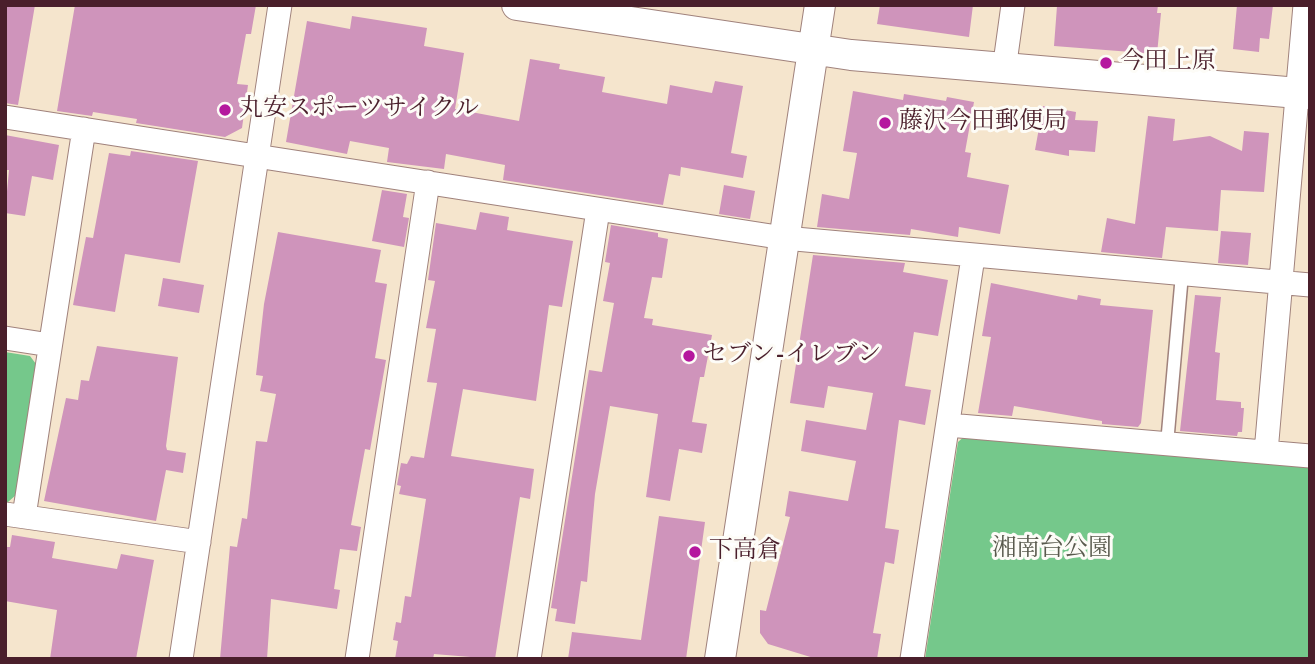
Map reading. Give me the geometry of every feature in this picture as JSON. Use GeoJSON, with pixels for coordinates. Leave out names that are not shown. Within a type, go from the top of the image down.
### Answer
{"type":"FeatureCollection","features":[{"type":"Feature","properties":{"kind":"street"},"geometry":{"type":"LineString","coordinates":[[181,659],[280,5]]}},
{"type":"Feature","properties":{"kind":"street"},"geometry":{"type":"LineString","coordinates":[[517,5],[814,51],[1303,94]]}},
{"type":"Feature","properties":{"kind":"street"},"geometry":{"type":"LineString","coordinates":[[720,659],[820,5]]}},
{"type":"Feature","properties":{"kind":"street"},"geometry":{"type":"LineString","coordinates":[[1004,69],[1013,5]]}},
{"type":"Feature","properties":{"kind":"street"},"geometry":{"type":"LineString","coordinates":[[1266,452],[1281,282],[1303,94],[1305,5]]}},
{"type":"Feature","properties":{"kind":"street"},"geometry":{"type":"LineString","coordinates":[[5,117],[784,238],[973,257],[1310,285]]}},
{"type":"Feature","properties":{"kind":"street"},"geometry":{"type":"LineString","coordinates":[[84,129],[50,345],[14,515],[199,542]]}},
{"type":"Feature","properties":{"kind":"street"},"geometry":{"type":"LineString","coordinates":[[358,659],[428,182]]}},
{"type":"Feature","properties":{"kind":"street"},"geometry":{"type":"LineString","coordinates":[[529,659],[598,210]]}},
{"type":"Feature","properties":{"kind":"street"},"geometry":{"type":"LineString","coordinates":[[912,659],[973,257]]}},
{"type":"Feature","properties":{"kind":"street"},"geometry":{"type":"LineString","coordinates":[[5,338],[50,345]]}},
{"type":"Feature","properties":{"kind":"street"},"geometry":{"type":"LineString","coordinates":[[948,425],[1310,456]]}},
{"type":"Feature","properties":{"kind":"lane"},"geometry":{"type":"LineString","coordinates":[[1167,444],[1182,274]]}},
{"type":"Feature","properties":{"kind":"green space"},"geometry":{"type":"Polygon","coordinates":[[[5,352],[30,356],[36,364],[16,495],[8,502],[5,502],[5,352]]]}},
{"type":"Feature","properties":{"kind":"green space","name":"湘南台公園"},"geometry":{"type":"Polygon","coordinates":[[[967,434],[1310,463],[1310,659],[925,659],[958,442],[967,434]]]}},
{"type":"Feature","properties":{"kind":"building"},"geometry":{"type":"Polygon","coordinates":[[[5,5],[35,5],[18,105],[5,103],[5,5]]]}},
{"type":"Feature","properties":{"kind":"building"},"geometry":{"type":"Polygon","coordinates":[[[75,5],[256,5],[251,34],[246,34],[237,84],[248,85],[242,128],[225,137],[136,123],[137,119],[93,112],[92,116],[57,111],[75,5]]]}},
{"type":"Feature","properties":{"kind":"building"},"geometry":{"type":"Polygon","coordinates":[[[880,5],[973,5],[969,37],[877,24],[880,5]]]}},
{"type":"Feature","properties":{"kind":"building"},"geometry":{"type":"Polygon","coordinates":[[[1158,5],[1157,13],[1161,13],[1157,54],[1054,46],[1057,6],[1158,5]]]}},
{"type":"Feature","properties":{"kind":"building"},"geometry":{"type":"Polygon","coordinates":[[[1237,5],[1273,5],[1269,39],[1260,38],[1259,52],[1233,49],[1237,5]]]}},
{"type":"Feature","properties":{"kind":"building"},"geometry":{"type":"Polygon","coordinates":[[[352,16],[427,28],[424,46],[464,53],[455,109],[519,121],[530,59],[560,64],[559,69],[605,77],[602,92],[667,104],[670,85],[712,93],[715,81],[743,86],[731,153],[747,156],[743,178],[681,167],[680,176],[669,174],[663,205],[503,180],[505,165],[446,154],[444,169],[387,162],[389,148],[350,141],[347,154],[286,142],[307,21],[350,29],[352,16]]]}},
{"type":"Feature","properties":{"kind":"building"},"geometry":{"type":"Polygon","coordinates":[[[853,91],[903,100],[904,94],[946,101],[947,97],[974,102],[965,152],[971,153],[967,177],[1009,185],[1000,234],[959,227],[958,237],[911,229],[910,235],[817,227],[822,194],[849,199],[857,153],[843,151],[853,91]]]}},
{"type":"Feature","properties":{"kind":"building"},"geometry":{"type":"Polygon","coordinates":[[[1043,106],[1076,112],[1075,120],[1098,121],[1095,152],[1069,150],[1069,156],[1035,150],[1043,106]]]}},
{"type":"Feature","properties":{"kind":"building"},"geometry":{"type":"Polygon","coordinates":[[[1148,116],[1175,119],[1173,141],[1210,136],[1242,151],[1244,131],[1269,133],[1264,192],[1221,190],[1218,231],[1166,227],[1162,258],[1101,252],[1107,218],[1135,224],[1148,116]]]}},
{"type":"Feature","properties":{"kind":"building"},"geometry":{"type":"Polygon","coordinates":[[[5,135],[59,145],[53,180],[32,176],[25,216],[5,213],[9,170],[5,170],[5,135]]]}},
{"type":"Feature","properties":{"kind":"building"},"geometry":{"type":"Polygon","coordinates":[[[131,151],[198,161],[180,263],[125,254],[115,312],[73,305],[86,237],[93,238],[109,153],[130,156],[131,151]]]}},
{"type":"Feature","properties":{"kind":"building"},"geometry":{"type":"Polygon","coordinates":[[[724,185],[755,191],[750,219],[719,214],[724,185]]]}},
{"type":"Feature","properties":{"kind":"building"},"geometry":{"type":"Polygon","coordinates":[[[382,190],[407,194],[403,217],[409,218],[404,247],[372,241],[382,190]]]}},
{"type":"Feature","properties":{"kind":"building"},"geometry":{"type":"Polygon","coordinates":[[[480,212],[509,217],[507,230],[573,241],[562,307],[549,305],[536,401],[463,389],[451,456],[534,469],[530,499],[520,497],[495,659],[434,654],[433,659],[395,659],[398,641],[393,640],[396,622],[401,623],[405,596],[411,597],[426,499],[399,494],[401,486],[397,485],[401,463],[407,464],[411,456],[424,458],[437,383],[427,382],[436,329],[426,328],[435,281],[428,280],[436,223],[476,230],[480,212]]]}},
{"type":"Feature","properties":{"kind":"building"},"geometry":{"type":"Polygon","coordinates":[[[611,225],[658,233],[658,237],[668,239],[662,278],[652,277],[644,318],[653,319],[652,325],[712,335],[704,377],[700,377],[692,422],[707,424],[702,453],[679,449],[670,501],[646,497],[658,414],[610,406],[595,494],[587,582],[581,581],[575,624],[555,621],[557,609],[551,608],[589,370],[602,372],[614,303],[603,301],[610,263],[605,262],[611,225]]]}},
{"type":"Feature","properties":{"kind":"building"},"geometry":{"type":"Polygon","coordinates":[[[1221,231],[1251,233],[1248,265],[1218,263],[1221,231]]]}},
{"type":"Feature","properties":{"kind":"building"},"geometry":{"type":"Polygon","coordinates":[[[278,232],[381,250],[375,282],[387,284],[375,358],[386,360],[370,450],[365,449],[351,525],[361,527],[357,551],[340,549],[334,589],[340,590],[337,609],[271,599],[267,659],[220,659],[230,546],[237,547],[242,518],[247,519],[256,441],[267,442],[276,394],[260,391],[263,376],[256,375],[264,304],[278,232]]]}},
{"type":"Feature","properties":{"kind":"building"},"geometry":{"type":"Polygon","coordinates":[[[813,255],[905,263],[903,272],[948,280],[938,336],[914,332],[905,386],[931,390],[925,425],[899,420],[885,528],[899,530],[894,564],[885,562],[873,633],[881,634],[877,659],[817,659],[768,644],[760,633],[760,610],[766,611],[790,517],[785,516],[789,491],[848,501],[856,461],[801,451],[806,420],[866,430],[873,393],[828,386],[824,408],[790,403],[813,255]]]}},
{"type":"Feature","properties":{"kind":"building"},"geometry":{"type":"Polygon","coordinates":[[[163,278],[204,285],[199,313],[158,306],[163,278]]]}},
{"type":"Feature","properties":{"kind":"building"},"geometry":{"type":"Polygon","coordinates":[[[991,283],[1077,300],[1078,295],[1101,299],[1100,305],[1153,310],[1141,423],[1138,427],[1102,424],[1102,421],[1014,406],[1012,416],[978,413],[991,337],[982,336],[991,283]]]}},
{"type":"Feature","properties":{"kind":"building"},"geometry":{"type":"Polygon","coordinates":[[[1195,295],[1221,297],[1215,352],[1220,353],[1216,400],[1241,402],[1241,408],[1244,408],[1242,432],[1238,432],[1237,436],[1180,431],[1195,295]]]}},
{"type":"Feature","properties":{"kind":"building"},"geometry":{"type":"Polygon","coordinates":[[[97,346],[178,357],[166,446],[167,450],[186,453],[183,473],[166,470],[156,521],[44,501],[66,398],[78,400],[81,380],[89,381],[97,346]]]}},
{"type":"Feature","properties":{"kind":"building"},"geometry":{"type":"Polygon","coordinates":[[[659,516],[705,522],[686,659],[568,659],[572,632],[641,640],[659,516]]]}},
{"type":"Feature","properties":{"kind":"building"},"geometry":{"type":"Polygon","coordinates":[[[12,535],[55,542],[52,558],[117,569],[121,554],[154,560],[136,659],[50,659],[57,610],[5,601],[5,547],[10,547],[12,535]]]}},
{"type":"Feature","properties":{"kind":"place","name":"今田上原"},"geometry":{"type":"Point","coordinates":[1106,63]}},
{"type":"Feature","properties":{"kind":"place","name":"丸安スポーツサイクル"},"geometry":{"type":"Point","coordinates":[225,110]}},
{"type":"Feature","properties":{"kind":"place","name":"藤沢今田郵便局"},"geometry":{"type":"Point","coordinates":[885,123]}},
{"type":"Feature","properties":{"kind":"place","name":"セブン-イレブン"},"geometry":{"type":"Point","coordinates":[689,356]}},
{"type":"Feature","properties":{"kind":"place","name":"下高倉"},"geometry":{"type":"Point","coordinates":[695,552]}}]}
